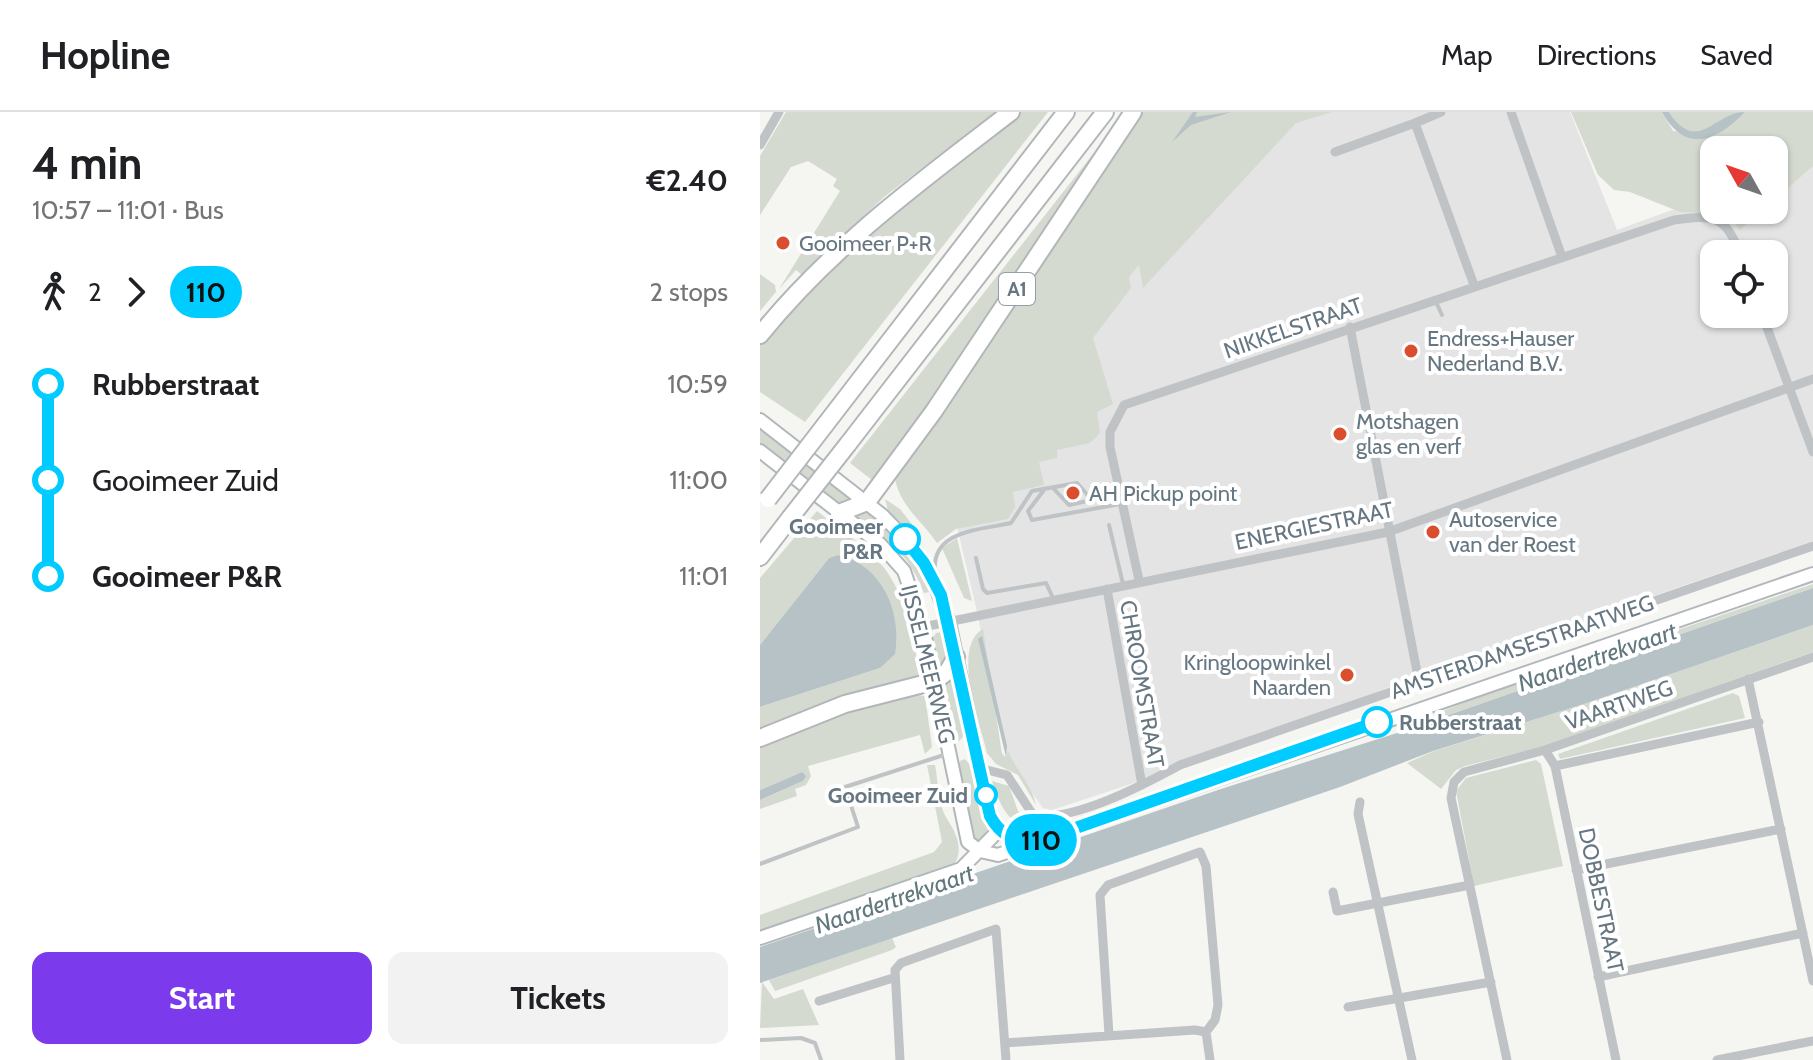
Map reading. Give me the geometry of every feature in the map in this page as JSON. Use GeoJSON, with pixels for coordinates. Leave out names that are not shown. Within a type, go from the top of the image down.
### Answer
{"type":"FeatureCollection","features":[{"type":"Feature","properties":{"kind":"highway"},"geometry":{"type":"LineString","coordinates":[[760,335],[853,236],[1011,112]]}},
{"type":"Feature","properties":{"kind":"highway"},"geometry":{"type":"LineString","coordinates":[[764,504],[1066,112]]}},
{"type":"Feature","properties":{"kind":"highway","name":"A1"},"geometry":{"type":"LineString","coordinates":[[760,557],[1105,112]]}},
{"type":"Feature","properties":{"kind":"highway","name":"A1"},"geometry":{"type":"LineString","coordinates":[[867,502],[1022,282],[1133,112]]}},
{"type":"Feature","properties":{"kind":"highway"},"geometry":{"type":"LineString","coordinates":[[839,513],[867,502]]}},
{"type":"Feature","properties":{"kind":"highway"},"geometry":{"type":"LineString","coordinates":[[760,738],[845,704],[935,681],[948,671],[956,657]]}},
{"type":"Feature","properties":{"kind":"street"},"geometry":{"type":"LineString","coordinates":[[760,145],[779,112]]}},
{"type":"Feature","properties":{"kind":"street"},"geometry":{"type":"LineString","coordinates":[[1335,152],[1441,112]]}},
{"type":"Feature","properties":{"kind":"street"},"geometry":{"type":"LineString","coordinates":[[1511,112],[1562,257]]}},
{"type":"Feature","properties":{"kind":"street"},"geometry":{"type":"LineString","coordinates":[[1415,123],[1474,285]]}},
{"type":"Feature","properties":{"kind":"street","name":"NIKKELSTRAAT"},"geometry":{"type":"LineString","coordinates":[[1124,405],[1434,298],[1674,220],[1705,216],[1721,221],[1735,240]]}},
{"type":"Feature","properties":{"kind":"street"},"geometry":{"type":"LineString","coordinates":[[1350,327],[1419,682]]}},
{"type":"Feature","properties":{"kind":"street"},"geometry":{"type":"LineString","coordinates":[[1767,328],[1813,452]]}},
{"type":"Feature","properties":{"kind":"street","name":"ENERGIESTRAAT"},"geometry":{"type":"LineString","coordinates":[[923,627],[1124,586],[1139,580],[1388,532],[1813,379]]}},
{"type":"Feature","properties":{"kind":"street","name":"CHROOMSTRAAT"},"geometry":{"type":"LineString","coordinates":[[1124,405],[1110,432],[1139,580]]}},
{"type":"Feature","properties":{"kind":"street","name":"IJSSELMEERWEG"},"geometry":{"type":"LineString","coordinates":[[760,420],[867,502],[913,547],[937,586],[949,622],[990,816],[998,831]]}},
{"type":"Feature","properties":{"kind":"street","name":"IJSSELMEERWEG"},"geometry":{"type":"LineString","coordinates":[[760,451],[897,560],[914,590],[968,842],[980,851]]}},
{"type":"Feature","properties":{"kind":"street","name":"AMSTERDAMSESTRAATWEG"},"geometry":{"type":"LineString","coordinates":[[980,772],[987,770],[1007,775],[1017,786],[1026,809],[1041,817],[1063,814],[1142,785],[1180,765],[1813,546]]}},
{"type":"Feature","properties":{"kind":"street","name":"AMSTERDAMSESTRAATWEG"},"geometry":{"type":"LineString","coordinates":[[1033,843],[1395,715],[1813,574]]}},
{"type":"Feature","properties":{"kind":"street","name":"CHROOMSTRAAT"},"geometry":{"type":"LineString","coordinates":[[1107,589],[1142,785]]}},
{"type":"Feature","properties":{"kind":"street","name":"VAARTWEG"},"geometry":{"type":"LineString","coordinates":[[1470,885],[1451,798],[1454,782],[1464,772],[1545,750],[1813,657]]}},
{"type":"Feature","properties":{"kind":"street"},"geometry":{"type":"LineString","coordinates":[[1748,679],[1813,981]]}},
{"type":"Feature","properties":{"kind":"street","name":"VAARTWEG"},"geometry":{"type":"LineString","coordinates":[[1555,766],[1759,722]]}},
{"type":"Feature","properties":{"kind":"street","name":"IJSSELMEERWEG"},"geometry":{"type":"LineString","coordinates":[[949,754],[975,747]]}},
{"type":"Feature","properties":{"kind":"street","name":"DOBBESTRAAT"},"geometry":{"type":"LineString","coordinates":[[1545,750],[1555,766],[1616,1060]]}},
{"type":"Feature","properties":{"kind":"street"},"geometry":{"type":"LineString","coordinates":[[1360,802],[1358,814],[1412,1060]]}},
{"type":"Feature","properties":{"kind":"street"},"geometry":{"type":"LineString","coordinates":[[1576,870],[1781,829]]}},
{"type":"Feature","properties":{"kind":"street"},"geometry":{"type":"LineString","coordinates":[[760,938],[961,869],[998,831],[1011,839],[1033,843]]}},
{"type":"Feature","properties":{"kind":"street"},"geometry":{"type":"LineString","coordinates":[[980,851],[998,855],[1033,843]]}},
{"type":"Feature","properties":{"kind":"street"},"geometry":{"type":"LineString","coordinates":[[1109,1035],[1100,895],[1108,885],[1200,852],[1206,866],[1218,1005],[1215,1020],[1206,1032],[1210,1060]]}},
{"type":"Feature","properties":{"kind":"street"},"geometry":{"type":"LineString","coordinates":[[1333,892],[1337,911],[1470,885],[1507,1060]]}},
{"type":"Feature","properties":{"kind":"street"},"geometry":{"type":"LineString","coordinates":[[900,1060],[893,978],[901,963],[996,929],[1006,1060]]}},
{"type":"Feature","properties":{"kind":"street"},"geometry":{"type":"LineString","coordinates":[[1598,977],[1803,933]]}},
{"type":"Feature","properties":{"kind":"street"},"geometry":{"type":"LineString","coordinates":[[819,1001],[893,978]]}},
{"type":"Feature","properties":{"kind":"street"},"geometry":{"type":"LineString","coordinates":[[1348,1007],[1491,982]]}},
{"type":"Feature","properties":{"kind":"street"},"geometry":{"type":"LineString","coordinates":[[1005,1043],[1195,1030],[1206,1032]]}},
{"type":"Feature","properties":{"kind":"street"},"geometry":{"type":"LineString","coordinates":[[1717,1060],[1813,1041]]}},
{"type":"Feature","properties":{"kind":"lane"},"geometry":{"type":"LineString","coordinates":[[1434,298],[1442,315]]}},
{"type":"Feature","properties":{"kind":"lane"},"geometry":{"type":"LineString","coordinates":[[937,586],[934,559],[940,545],[952,536],[1011,523],[1032,491],[1077,483],[1092,500]]}},
{"type":"Feature","properties":{"kind":"lane"},"geometry":{"type":"LineString","coordinates":[[1053,488],[1069,505],[1121,498]]}},
{"type":"Feature","properties":{"kind":"lane"},"geometry":{"type":"LineString","coordinates":[[1044,490],[1028,511],[1032,520],[1121,498]]}},
{"type":"Feature","properties":{"kind":"lane"},"geometry":{"type":"LineString","coordinates":[[1109,525],[1124,586]]}},
{"type":"Feature","properties":{"kind":"lane"},"geometry":{"type":"LineString","coordinates":[[976,558],[983,589],[987,593],[1046,583],[1053,600]]}},
{"type":"Feature","properties":{"kind":"lane"},"geometry":{"type":"LineString","coordinates":[[760,864],[858,827],[845,787],[949,754]]}},
{"type":"Feature","properties":{"kind":"lane"},"geometry":{"type":"LineString","coordinates":[[760,1040],[801,1038],[815,1043],[821,1060]]}},
{"type":"Feature","properties":{"kind":"shaded area"},"geometry":{"type":"Polygon","coordinates":[[[786,112],[996,112],[884,197],[802,275],[796,270],[779,289],[840,191],[833,186],[837,179],[808,161],[791,167],[760,215],[760,156],[786,112]]]}},
{"type":"Feature","properties":{"kind":"shaded area"},"geometry":{"type":"Polygon","coordinates":[[[1019,112],[1048,112],[805,422],[760,392],[760,341],[884,214],[1019,112]]]}},
{"type":"Feature","properties":{"kind":"shaded area"},"geometry":{"type":"Polygon","coordinates":[[[1141,112],[1332,112],[1296,123],[1143,288],[1139,265],[1129,277],[1131,288],[1093,338],[1113,404],[1097,412],[1100,433],[1090,443],[1057,450],[1057,458],[1039,462],[1044,485],[1013,492],[1015,507],[1008,519],[956,529],[937,543],[906,504],[895,477],[994,338],[1141,112]]]}},
{"type":"Feature","properties":{"kind":"shaded area"},"geometry":{"type":"Polygon","coordinates":[[[1193,112],[1197,112],[1195,117],[1231,112],[1191,125],[1172,142],[1193,112]]]}},
{"type":"Feature","properties":{"kind":"shaded area"},"geometry":{"type":"Polygon","coordinates":[[[1322,112],[1570,112],[1617,230],[1675,209],[1700,209],[1700,224],[1788,224],[1788,165],[1813,148],[1813,541],[1403,682],[1137,782],[1052,810],[1043,808],[1007,759],[943,468],[1191,132],[1322,112]]]}},
{"type":"Feature","properties":{"kind":"shaded area"},"geometry":{"type":"Polygon","coordinates":[[[1571,112],[1662,112],[1673,131],[1692,132],[1681,128],[1669,112],[1813,112],[1813,166],[1788,188],[1788,136],[1700,136],[1700,213],[1680,212],[1630,192],[1614,190],[1598,175],[1571,112]]]}},
{"type":"Feature","properties":{"kind":"shaded area"},"geometry":{"type":"Polygon","coordinates":[[[1662,112],[1669,112],[1679,125],[1689,131],[1698,131],[1745,112],[1723,131],[1712,136],[1700,136],[1700,139],[1681,134],[1662,112]]]}},
{"type":"Feature","properties":{"kind":"shaded area"},"geometry":{"type":"Polygon","coordinates":[[[1115,126],[938,393],[872,480],[850,463],[1115,126]]]}},
{"type":"Feature","properties":{"kind":"shaded area"},"geometry":{"type":"Polygon","coordinates":[[[760,274],[775,285],[776,292],[760,311],[760,274]]]}},
{"type":"Feature","properties":{"kind":"shaded area"},"geometry":{"type":"Polygon","coordinates":[[[760,426],[856,502],[834,503],[760,445],[760,426]]]}},
{"type":"Feature","properties":{"kind":"shaded area"},"geometry":{"type":"Polygon","coordinates":[[[885,499],[900,509],[915,528],[910,532],[889,514],[885,499]]]}},
{"type":"Feature","properties":{"kind":"shaded area"},"geometry":{"type":"Polygon","coordinates":[[[868,509],[906,545],[935,591],[924,593],[910,565],[894,546],[850,515],[868,509]]]}},
{"type":"Feature","properties":{"kind":"shaded area"},"geometry":{"type":"Polygon","coordinates":[[[817,511],[865,548],[889,574],[908,618],[921,679],[760,733],[760,707],[880,668],[852,558],[838,555],[829,558],[760,645],[760,578],[817,511]]]}},
{"type":"Feature","properties":{"kind":"shaded area"},"geometry":{"type":"Polygon","coordinates":[[[957,538],[972,601],[964,598],[942,548],[957,538]]]}},
{"type":"Feature","properties":{"kind":"shaded area"},"geometry":{"type":"Polygon","coordinates":[[[838,555],[866,569],[886,592],[895,622],[895,654],[880,668],[760,707],[760,645],[829,558],[838,555]]]}},
{"type":"Feature","properties":{"kind":"shaded area"},"geometry":{"type":"Polygon","coordinates":[[[1813,584],[1813,588],[1428,722],[1428,717],[1468,701],[1813,584]]]}},
{"type":"Feature","properties":{"kind":"shaded area"},"geometry":{"type":"Polygon","coordinates":[[[1813,588],[1813,625],[1587,703],[1433,751],[1340,787],[760,983],[760,947],[1221,789],[1397,733],[1813,588]]]}},
{"type":"Feature","properties":{"kind":"shaded area"},"geometry":{"type":"Polygon","coordinates":[[[1813,625],[1813,652],[1545,746],[1465,766],[1456,770],[1441,789],[1407,763],[1434,751],[1587,703],[1813,625]]]}},
{"type":"Feature","properties":{"kind":"shaded area"},"geometry":{"type":"Polygon","coordinates":[[[983,629],[1002,754],[1006,757],[1008,751],[1036,805],[1018,775],[996,764],[987,753],[968,668],[974,638],[983,629]]]}},
{"type":"Feature","properties":{"kind":"shaded area"},"geometry":{"type":"Polygon","coordinates":[[[936,633],[947,633],[951,656],[937,674],[930,643],[936,633]]]}},
{"type":"Feature","properties":{"kind":"shaded area"},"geometry":{"type":"Polygon","coordinates":[[[982,636],[1007,746],[1006,757],[978,639],[982,636]]]}},
{"type":"Feature","properties":{"kind":"shaded area"},"geometry":{"type":"Polygon","coordinates":[[[954,669],[966,723],[960,740],[952,744],[939,683],[954,669]]]}},
{"type":"Feature","properties":{"kind":"shaded area"},"geometry":{"type":"Polygon","coordinates":[[[1733,693],[1739,696],[1745,718],[1560,759],[1558,754],[1733,693]]]}},
{"type":"Feature","properties":{"kind":"shaded area"},"geometry":{"type":"Polygon","coordinates":[[[911,694],[925,696],[932,747],[925,754],[920,735],[808,766],[811,776],[806,785],[795,789],[797,796],[760,809],[760,800],[803,781],[802,772],[760,790],[760,746],[819,721],[911,694]]]}},
{"type":"Feature","properties":{"kind":"shaded area"},"geometry":{"type":"Polygon","coordinates":[[[965,759],[976,771],[988,829],[978,845],[973,840],[957,771],[960,761],[965,759]]]}},
{"type":"Feature","properties":{"kind":"shaded area"},"geometry":{"type":"Polygon","coordinates":[[[1536,760],[1541,764],[1563,866],[1474,886],[1456,791],[1466,778],[1536,760]]]}},
{"type":"Feature","properties":{"kind":"shaded area"},"geometry":{"type":"Polygon","coordinates":[[[927,765],[935,765],[943,812],[957,838],[959,850],[955,863],[760,933],[760,915],[934,852],[942,842],[927,765]]]}},
{"type":"Feature","properties":{"kind":"shaded area"},"geometry":{"type":"Polygon","coordinates":[[[802,772],[806,776],[803,781],[760,800],[760,790],[802,772]]]}},
{"type":"Feature","properties":{"kind":"shaded area"},"geometry":{"type":"Polygon","coordinates":[[[992,781],[1009,786],[1018,811],[1034,826],[1011,818],[992,781]]]}},
{"type":"Feature","properties":{"kind":"shaded area"},"geometry":{"type":"Polygon","coordinates":[[[892,938],[896,947],[892,950],[775,991],[769,980],[892,938]]]}},
{"type":"Feature","properties":{"kind":"shaded area"},"geometry":{"type":"Polygon","coordinates":[[[762,982],[774,999],[803,989],[819,1025],[760,1028],[762,982]]]}},
{"type":"Feature","properties":{"kind":"bus line","name":"110"},"geometry":{"type":"LineString","coordinates":[[905,539],[924,563],[941,595],[990,816],[998,831],[1011,839],[1033,843],[1377,722]]}},
{"type":"Feature","properties":{"kind":"place","name":"Gooimeer P+R"},"geometry":{"type":"Point","coordinates":[783,243]}},
{"type":"Feature","properties":{"kind":"place","name":"Endress+Hauser Nederland B.V."},"geometry":{"type":"Point","coordinates":[1411,351]}},
{"type":"Feature","properties":{"kind":"place","name":"Motshagen glas en verf"},"geometry":{"type":"Point","coordinates":[1340,434]}},
{"type":"Feature","properties":{"kind":"place","name":"AH Pickup point"},"geometry":{"type":"Point","coordinates":[1073,493]}},
{"type":"Feature","properties":{"kind":"place","name":"Autoservice van der Roest"},"geometry":{"type":"Point","coordinates":[1433,532]}},
{"type":"Feature","properties":{"kind":"place","name":"Gooimeer P&R"},"geometry":{"type":"Point","coordinates":[905,539]}},
{"type":"Feature","properties":{"kind":"place","name":"Kringloopwinkel Naarden"},"geometry":{"type":"Point","coordinates":[1347,675]}},
{"type":"Feature","properties":{"kind":"place","name":"Rubberstraat"},"geometry":{"type":"Point","coordinates":[1377,722]}},
{"type":"Feature","properties":{"kind":"place","name":"Gooimeer Zuid"},"geometry":{"type":"Point","coordinates":[986,795]}},
{"type":"Feature","properties":{"kind":"water label","name":"Naardertrekvaart"},"geometry":{"type":"Point","coordinates":[1597,657]}},
{"type":"Feature","properties":{"kind":"water label","name":"Naardertrekvaart"},"geometry":{"type":"Point","coordinates":[894,899]}}]}
